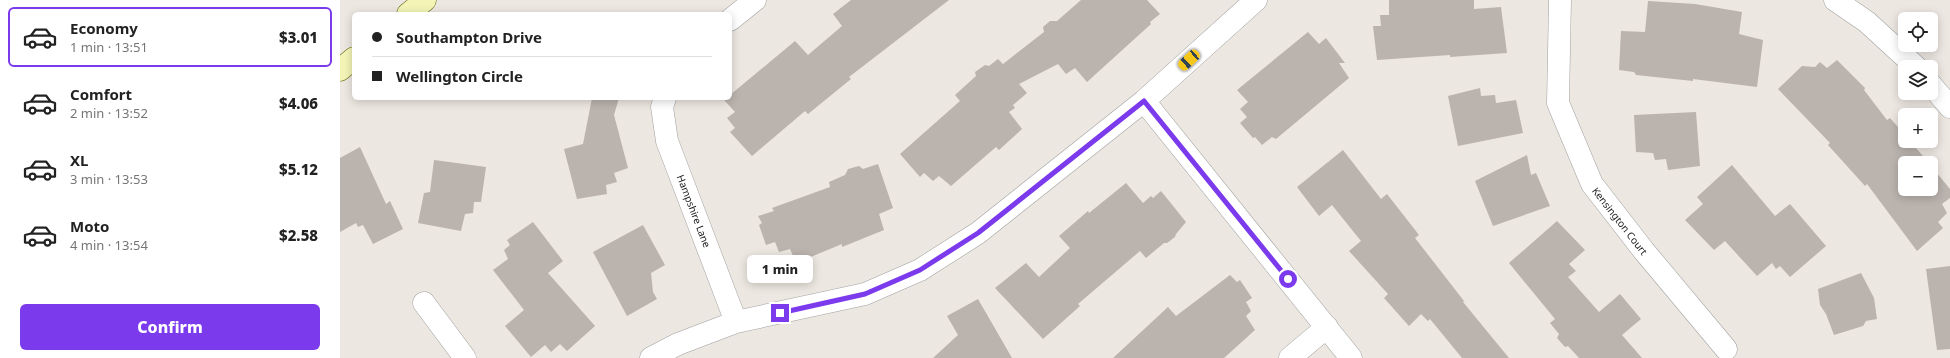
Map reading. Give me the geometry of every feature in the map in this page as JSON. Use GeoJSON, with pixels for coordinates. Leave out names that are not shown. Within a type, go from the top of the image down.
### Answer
{"type":"FeatureCollection","features":[{"type":"Feature","properties":{"kind":"main road"},"geometry":{"type":"LineString","coordinates":[[410,12],[425,0]]}},
{"type":"Feature","properties":{"kind":"main road"},"geometry":{"type":"LineString","coordinates":[[340,70],[352,60]]}},
{"type":"Feature","properties":{"kind":"street"},"geometry":{"type":"LineString","coordinates":[[732,18],[755,0]]}},
{"type":"Feature","properties":{"kind":"street"},"geometry":{"type":"LineString","coordinates":[[651,358],[678,344],[736,322],[865,294],[920,270],[978,233],[1144,101],[1256,0]]}},
{"type":"Feature","properties":{"kind":"street","name":"Kensington Court"},"geometry":{"type":"LineString","coordinates":[[1560,0],[1558,103],[1592,184],[1644,251],[1726,349]]}},
{"type":"Feature","properties":{"kind":"street"},"geometry":{"type":"LineString","coordinates":[[1835,0],[1867,22],[1908,60]]}},
{"type":"Feature","properties":{"kind":"street"},"geometry":{"type":"LineString","coordinates":[[1938,93],[1950,107]]}},
{"type":"Feature","properties":{"kind":"street","name":"Hampshire Lane"},"geometry":{"type":"LineString","coordinates":[[664,100],[662,107],[667,140],[736,322]]}},
{"type":"Feature","properties":{"kind":"street"},"geometry":{"type":"LineString","coordinates":[[1144,101],[1351,358]]}},
{"type":"Feature","properties":{"kind":"street"},"geometry":{"type":"LineString","coordinates":[[424,303],[465,358]]}},
{"type":"Feature","properties":{"kind":"street"},"geometry":{"type":"LineString","coordinates":[[1290,358],[1327,327]]}},
{"type":"Feature","properties":{"kind":"building"},"geometry":{"type":"Polygon","coordinates":[[[851,0],[949,0],[849,77],[851,79],[808,114],[805,111],[752,156],[730,132],[735,128],[727,118],[735,112],[724,100],[732,100],[732,93],[795,41],[808,55],[842,26],[833,14],[851,0]]]}},
{"type":"Feature","properties":{"kind":"building"},"geometry":{"type":"Polygon","coordinates":[[[1081,0],[1147,0],[1160,14],[1087,82],[1075,68],[1066,74],[1058,64],[1019,84],[1027,93],[1013,105],[1015,108],[1009,112],[1022,129],[999,150],[996,147],[951,186],[939,176],[933,181],[924,173],[920,177],[900,154],[960,101],[955,95],[976,76],[975,72],[985,65],[989,66],[998,59],[1003,64],[1044,32],[1043,27],[1050,21],[1057,21],[1081,0]]]}},
{"type":"Feature","properties":{"kind":"building"},"geometry":{"type":"Polygon","coordinates":[[[1389,0],[1474,0],[1474,9],[1501,7],[1507,53],[1377,60],[1373,26],[1381,26],[1380,15],[1389,15],[1389,0]]]}},
{"type":"Feature","properties":{"kind":"building"},"geometry":{"type":"Polygon","coordinates":[[[1648,1],[1695,4],[1742,12],[1739,34],[1763,40],[1757,87],[1693,79],[1693,81],[1636,75],[1634,72],[1619,70],[1621,31],[1645,32],[1648,1]]]}},
{"type":"Feature","properties":{"kind":"building"},"geometry":{"type":"Polygon","coordinates":[[[1308,32],[1319,44],[1326,38],[1345,63],[1339,63],[1349,78],[1276,139],[1272,137],[1262,145],[1255,137],[1253,138],[1240,123],[1247,117],[1240,109],[1248,102],[1237,90],[1308,32]]]}},
{"type":"Feature","properties":{"kind":"building"},"geometry":{"type":"Polygon","coordinates":[[[1837,60],[1865,88],[1864,90],[1887,120],[1890,118],[1898,127],[1898,148],[1916,148],[1923,156],[1898,156],[1898,196],[1938,196],[1938,174],[1950,189],[1950,198],[1942,204],[1947,213],[1938,222],[1943,228],[1917,251],[1867,184],[1865,186],[1828,145],[1830,143],[1778,89],[1802,66],[1815,67],[1820,62],[1827,68],[1837,60]]]}},
{"type":"Feature","properties":{"kind":"building"},"geometry":{"type":"Polygon","coordinates":[[[1480,88],[1481,96],[1495,95],[1496,103],[1516,100],[1523,133],[1458,146],[1448,96],[1480,88]]]}},
{"type":"Feature","properties":{"kind":"building"},"geometry":{"type":"Polygon","coordinates":[[[592,100],[618,100],[614,115],[628,168],[614,173],[617,182],[606,185],[607,194],[577,199],[564,149],[583,144],[592,100]]]}},
{"type":"Feature","properties":{"kind":"building"},"geometry":{"type":"Polygon","coordinates":[[[1696,112],[1700,166],[1668,170],[1666,159],[1655,160],[1653,153],[1636,152],[1634,115],[1696,112]]]}},
{"type":"Feature","properties":{"kind":"building"},"geometry":{"type":"Polygon","coordinates":[[[360,147],[386,204],[390,201],[403,229],[373,244],[363,225],[358,227],[356,223],[340,232],[340,158],[360,147]]]}},
{"type":"Feature","properties":{"kind":"building"},"geometry":{"type":"Polygon","coordinates":[[[1343,150],[1381,199],[1387,194],[1419,235],[1415,238],[1464,301],[1463,302],[1509,358],[1462,358],[1430,319],[1428,321],[1421,314],[1409,326],[1384,298],[1388,294],[1349,251],[1361,241],[1332,205],[1319,216],[1297,187],[1343,150]]]}},
{"type":"Feature","properties":{"kind":"building"},"geometry":{"type":"Polygon","coordinates":[[[1527,155],[1531,175],[1536,173],[1550,206],[1493,226],[1475,181],[1527,155]]]}},
{"type":"Feature","properties":{"kind":"building"},"geometry":{"type":"Polygon","coordinates":[[[434,160],[486,167],[481,202],[474,202],[473,213],[465,214],[461,231],[418,223],[424,193],[430,192],[434,160]]]}},
{"type":"Feature","properties":{"kind":"building"},"geometry":{"type":"Polygon","coordinates":[[[878,164],[893,208],[879,214],[884,230],[842,247],[842,244],[796,263],[790,249],[779,252],[775,242],[766,245],[759,225],[762,223],[758,216],[774,211],[772,208],[830,187],[829,182],[845,175],[848,169],[859,166],[863,169],[878,164]]]}},
{"type":"Feature","properties":{"kind":"building"},"geometry":{"type":"Polygon","coordinates":[[[1732,165],[1775,216],[1790,204],[1826,246],[1790,277],[1780,266],[1776,269],[1772,263],[1757,276],[1725,241],[1714,250],[1685,220],[1703,204],[1697,197],[1732,165]]]}},
{"type":"Feature","properties":{"kind":"building"},"geometry":{"type":"Polygon","coordinates":[[[1126,183],[1143,203],[1151,196],[1153,198],[1161,191],[1186,222],[1175,237],[1167,243],[1164,243],[1146,258],[1140,251],[1078,304],[1080,306],[1043,339],[995,288],[1026,263],[1039,277],[1070,248],[1059,236],[1088,211],[1089,213],[1126,183]]]}},
{"type":"Feature","properties":{"kind":"building"},"geometry":{"type":"Polygon","coordinates":[[[1557,221],[1585,250],[1569,264],[1576,271],[1568,277],[1599,312],[1620,294],[1641,319],[1622,335],[1642,358],[1579,358],[1568,346],[1565,347],[1557,338],[1559,334],[1550,323],[1555,319],[1509,263],[1557,221]]]}},
{"type":"Feature","properties":{"kind":"building"},"geometry":{"type":"Polygon","coordinates":[[[533,222],[563,261],[548,273],[595,326],[567,351],[560,344],[551,352],[545,345],[531,357],[505,326],[524,310],[493,270],[508,259],[504,250],[510,245],[507,240],[533,222]]]}},
{"type":"Feature","properties":{"kind":"building"},"geometry":{"type":"Polygon","coordinates":[[[643,225],[665,265],[651,273],[653,292],[657,299],[627,316],[593,252],[643,225]]]}},
{"type":"Feature","properties":{"kind":"building"},"geometry":{"type":"Polygon","coordinates":[[[1950,266],[1950,349],[1937,350],[1926,269],[1950,266]]]}},
{"type":"Feature","properties":{"kind":"building"},"geometry":{"type":"Polygon","coordinates":[[[1861,273],[1874,298],[1877,319],[1866,321],[1863,326],[1834,335],[1826,314],[1820,305],[1818,289],[1861,273]]]}},
{"type":"Feature","properties":{"kind":"building"},"geometry":{"type":"Polygon","coordinates":[[[1230,275],[1237,282],[1240,280],[1252,298],[1246,302],[1251,311],[1246,316],[1255,330],[1224,358],[1113,358],[1168,307],[1176,316],[1230,275]]]}},
{"type":"Feature","properties":{"kind":"building"},"geometry":{"type":"Polygon","coordinates":[[[978,299],[1012,358],[933,358],[958,335],[947,316],[978,299]]]}},
{"type":"Feature","properties":{"kind":"route"},"geometry":{"type":"LineString","coordinates":[[780,313],[865,294],[920,270],[978,233],[1144,101],[1288,279]]}}]}
